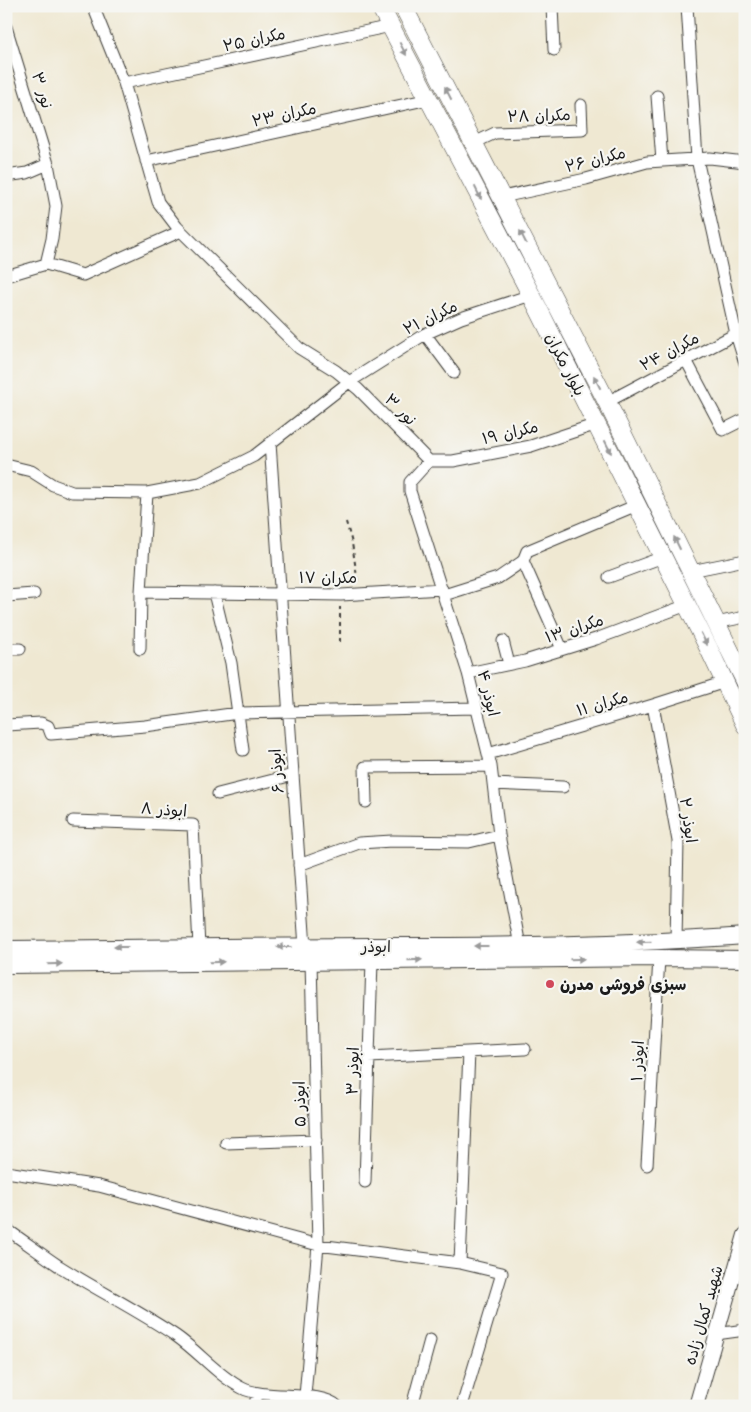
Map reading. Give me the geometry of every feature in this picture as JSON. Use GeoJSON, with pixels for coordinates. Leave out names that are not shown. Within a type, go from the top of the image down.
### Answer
{"type":"FeatureCollection","features":[{"type":"Feature","properties":{"kind":"main road","name":"بلوار مکران"},"geometry":{"type":"LineString","coordinates":[[380,6],[430,99],[637,504],[745,726]]}},
{"type":"Feature","properties":{"kind":"main road"},"geometry":{"type":"LineString","coordinates":[[409,8],[474,144],[607,402],[745,681]]}},
{"type":"Feature","properties":{"kind":"main road","name":"ابوذر"},"geometry":{"type":"LineString","coordinates":[[6,949],[199,947],[308,954],[372,961],[609,951],[676,941],[745,936]]}},
{"type":"Feature","properties":{"kind":"main road","name":"ابوذر"},"geometry":{"type":"LineString","coordinates":[[6,965],[520,946],[609,951],[659,958],[745,959]]}},
{"type":"Feature","properties":{"kind":"street","name":"نور ۳"},"geometry":{"type":"LineString","coordinates":[[93,6],[124,83],[158,202],[181,231],[299,348],[336,371],[358,389],[429,460]]}},
{"type":"Feature","properties":{"kind":"street"},"geometry":{"type":"LineString","coordinates":[[552,6],[554,50]]}},
{"type":"Feature","properties":{"kind":"street"},"geometry":{"type":"LineString","coordinates":[[687,6],[697,159],[741,332],[745,363]]}},
{"type":"Feature","properties":{"kind":"street","name":"مکران ۲۵"},"geometry":{"type":"LineString","coordinates":[[124,83],[391,26]]}},
{"type":"Feature","properties":{"kind":"street","name":"نور ۳"},"geometry":{"type":"LineString","coordinates":[[6,27],[48,164],[56,206],[52,239],[46,264]]}},
{"type":"Feature","properties":{"kind":"street"},"geometry":{"type":"LineString","coordinates":[[657,96],[662,161]]}},
{"type":"Feature","properties":{"kind":"street","name":"مکران ۲۳"},"geometry":{"type":"LineString","coordinates":[[146,161],[430,99]]}},
{"type":"Feature","properties":{"kind":"street","name":"مکران ۲۸"},"geometry":{"type":"LineString","coordinates":[[474,144],[495,133],[582,130],[581,105]]}},
{"type":"Feature","properties":{"kind":"street","name":"مکران ۲۶"},"geometry":{"type":"LineString","coordinates":[[502,197],[647,162],[710,158],[745,162]]}},
{"type":"Feature","properties":{"kind":"street"},"geometry":{"type":"LineString","coordinates":[[6,176],[27,173],[48,164]]}},
{"type":"Feature","properties":{"kind":"street"},"geometry":{"type":"LineString","coordinates":[[6,276],[46,264],[83,275],[181,231]]}},
{"type":"Feature","properties":{"kind":"street","name":"مکران ۲۱"},"geometry":{"type":"LineString","coordinates":[[6,465],[31,471],[53,485],[72,492],[147,493],[200,484],[254,456],[349,382],[425,334],[461,318],[531,295]]}},
{"type":"Feature","properties":{"kind":"street","name":"مکران ۲۴"},"geometry":{"type":"LineString","coordinates":[[607,402],[741,332]]}},
{"type":"Feature","properties":{"kind":"street"},"geometry":{"type":"LineString","coordinates":[[425,334],[454,373]]}},
{"type":"Feature","properties":{"kind":"street"},"geometry":{"type":"LineString","coordinates":[[686,360],[723,430],[745,419]]}},
{"type":"Feature","properties":{"kind":"street","name":"مکران ۱۹"},"geometry":{"type":"LineString","coordinates":[[429,460],[453,461],[531,446],[596,424]]}},
{"type":"Feature","properties":{"kind":"street","name":"ابوذر ۶"},"geometry":{"type":"LineString","coordinates":[[270,443],[299,865],[308,954]]}},
{"type":"Feature","properties":{"kind":"street","name":"ابوذر ۴"},"geometry":{"type":"LineString","coordinates":[[429,460],[410,482],[410,491],[468,674],[491,766],[499,835],[520,946]]}},
{"type":"Feature","properties":{"kind":"street"},"geometry":{"type":"LineString","coordinates":[[140,649],[141,592],[147,493]]}},
{"type":"Feature","properties":{"kind":"street","name":"مکران ۱۷"},"geometry":{"type":"LineString","coordinates":[[141,592],[341,595],[443,592],[498,578],[523,561],[527,551],[637,504]]}},
{"type":"Feature","properties":{"kind":"street"},"geometry":{"type":"LineString","coordinates":[[609,577],[663,557]]}},
{"type":"Feature","properties":{"kind":"street"},"geometry":{"type":"LineString","coordinates":[[691,572],[745,560]]}},
{"type":"Feature","properties":{"kind":"street"},"geometry":{"type":"LineString","coordinates":[[523,561],[562,649]]}},
{"type":"Feature","properties":{"kind":"street"},"geometry":{"type":"LineString","coordinates":[[214,593],[232,663],[243,750]]}},
{"type":"Feature","properties":{"kind":"street"},"geometry":{"type":"LineString","coordinates":[[6,596],[34,594]]}},
{"type":"Feature","properties":{"kind":"street","name":"مکران ۱۳"},"geometry":{"type":"LineString","coordinates":[[468,674],[596,639],[687,605]]}},
{"type":"Feature","properties":{"kind":"street"},"geometry":{"type":"LineString","coordinates":[[716,623],[745,617]]}},
{"type":"Feature","properties":{"kind":"street"},"geometry":{"type":"LineString","coordinates":[[504,641],[509,664]]}},
{"type":"Feature","properties":{"kind":"street"},"geometry":{"type":"LineString","coordinates":[[6,649],[20,649]]}},
{"type":"Feature","properties":{"kind":"street","name":"مکران ۱۱"},"geometry":{"type":"LineString","coordinates":[[488,754],[725,682]]}},
{"type":"Feature","properties":{"kind":"street","name":"ابوذر ۲"},"geometry":{"type":"LineString","coordinates":[[653,705],[678,841],[676,941]]}},
{"type":"Feature","properties":{"kind":"street"},"geometry":{"type":"LineString","coordinates":[[6,725],[41,723],[48,726],[52,734],[145,726],[238,713],[476,708]]}},
{"type":"Feature","properties":{"kind":"street"},"geometry":{"type":"LineString","coordinates":[[366,802],[365,767],[491,766]]}},
{"type":"Feature","properties":{"kind":"street"},"geometry":{"type":"LineString","coordinates":[[218,794],[293,775]]}},
{"type":"Feature","properties":{"kind":"street"},"geometry":{"type":"LineString","coordinates":[[493,784],[563,787]]}},
{"type":"Feature","properties":{"kind":"street","name":"ابوذر ۸"},"geometry":{"type":"LineString","coordinates":[[73,821],[193,825],[199,947]]}},
{"type":"Feature","properties":{"kind":"street"},"geometry":{"type":"LineString","coordinates":[[299,865],[359,843],[392,841],[469,842],[499,835]]}},
{"type":"Feature","properties":{"kind":"street","name":"ابوذر ۵"},"geometry":{"type":"LineString","coordinates":[[305,1396],[318,1245],[316,1140],[308,954]]}},
{"type":"Feature","properties":{"kind":"street","name":"ابوذر ۱"},"geometry":{"type":"LineString","coordinates":[[647,1165],[659,958]]}},
{"type":"Feature","properties":{"kind":"street","name":"ابوذر ۳"},"geometry":{"type":"LineString","coordinates":[[365,1182],[372,961]]}},
{"type":"Feature","properties":{"kind":"street"},"geometry":{"type":"LineString","coordinates":[[369,1057],[525,1049]]}},
{"type":"Feature","properties":{"kind":"street"},"geometry":{"type":"LineString","coordinates":[[460,1263],[469,1052]]}},
{"type":"Feature","properties":{"kind":"street"},"geometry":{"type":"LineString","coordinates":[[226,1143],[316,1140]]}},
{"type":"Feature","properties":{"kind":"street"},"geometry":{"type":"LineString","coordinates":[[6,1172],[99,1186],[318,1245],[460,1263],[502,1273],[462,1406]]}},
{"type":"Feature","properties":{"kind":"street"},"geometry":{"type":"LineString","coordinates":[[6,1229],[58,1265],[177,1337],[242,1389],[257,1393],[305,1396],[333,1401],[337,1406]]}},
{"type":"Feature","properties":{"kind":"street","name":"شهید کمال زاده"},"geometry":{"type":"LineString","coordinates":[[696,1406],[745,1235]]}},
{"type":"Feature","properties":{"kind":"street"},"geometry":{"type":"LineString","coordinates":[[716,1334],[745,1330]]}},
{"type":"Feature","properties":{"kind":"street"},"geometry":{"type":"LineString","coordinates":[[412,1406],[430,1340]]}},
{"type":"Feature","properties":{"kind":"street"},"geometry":{"type":"LineString","coordinates":[[255,1406],[257,1393]]}},
{"type":"Feature","properties":{"kind":"path"},"geometry":{"type":"LineString","coordinates":[[346,522],[352,543],[360,594]]}},
{"type":"Feature","properties":{"kind":"path"},"geometry":{"type":"LineString","coordinates":[[340,642],[341,595]]}},
{"type":"Feature","properties":{"kind":"place","name":"سبزی فروشی مدرن"},"geometry":{"type":"Point","coordinates":[550,984]}}]}
